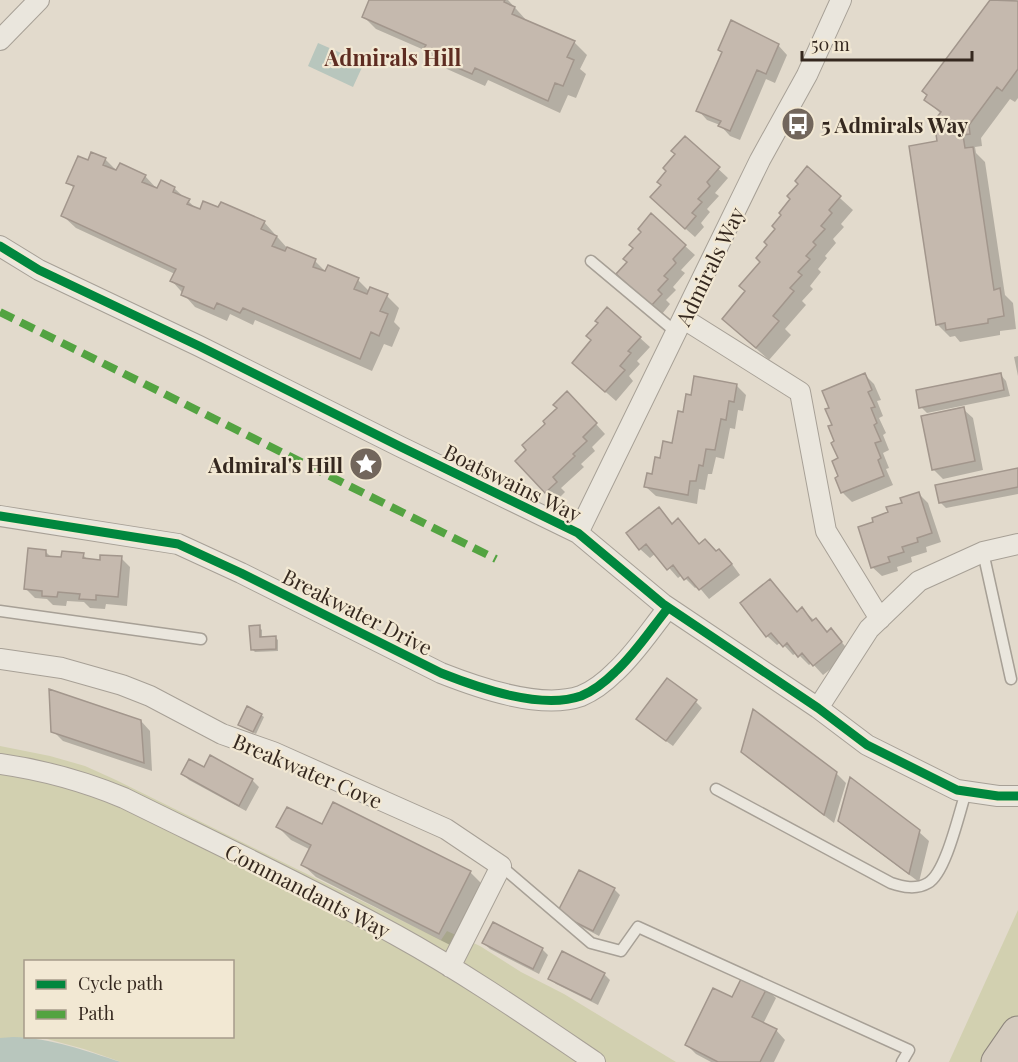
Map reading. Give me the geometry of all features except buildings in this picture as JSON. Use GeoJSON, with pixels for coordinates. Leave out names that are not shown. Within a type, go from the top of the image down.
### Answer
{"type":"FeatureCollection","features":[{"type":"Feature","properties":{"kind":"highway"},"geometry":{"type":"LineString","coordinates":[[998,1062],[1018,1033]]}},
{"type":"Feature","properties":{"kind":"street"},"geometry":{"type":"LineString","coordinates":[[0,40],[39,0]]}},
{"type":"Feature","properties":{"kind":"street","name":"Admirals Way"},"geometry":{"type":"LineString","coordinates":[[578,533],[760,160],[807,75],[841,0]]}},
{"type":"Feature","properties":{"kind":"street","name":"Boatswains Way"},"geometry":{"type":"LineString","coordinates":[[0,246],[39,270],[200,346],[578,533],[668,608],[818,708],[867,745],[957,790],[998,796],[1018,796]]}},
{"type":"Feature","properties":{"kind":"street"},"geometry":{"type":"LineString","coordinates":[[680,326],[800,392],[826,531],[880,619]]}},
{"type":"Feature","properties":{"kind":"street","name":"Breakwater Drive"},"geometry":{"type":"LineString","coordinates":[[0,516],[178,544],[441,673],[476,686],[517,696],[559,701],[582,695],[597,687],[617,671],[668,608]]}},
{"type":"Feature","properties":{"kind":"street"},"geometry":{"type":"LineString","coordinates":[[818,708],[869,629],[919,581],[983,552],[1018,544]]}},
{"type":"Feature","properties":{"kind":"street","name":"Breakwater Cove"},"geometry":{"type":"LineString","coordinates":[[0,659],[62,668],[113,682],[150,696],[222,734],[273,752],[446,829],[501,866]]}},
{"type":"Feature","properties":{"kind":"street","name":"Commandants Way"},"geometry":{"type":"LineString","coordinates":[[0,764],[63,776],[124,798],[307,888],[398,936],[450,967],[503,999],[596,1062]]}},
{"type":"Feature","properties":{"kind":"street"},"geometry":{"type":"LineString","coordinates":[[450,967],[501,866]]}},
{"type":"Feature","properties":{"kind":"lane"},"geometry":{"type":"LineString","coordinates":[[591,261],[680,326]]}},
{"type":"Feature","properties":{"kind":"lane"},"geometry":{"type":"LineString","coordinates":[[983,552],[1011,679]]}},
{"type":"Feature","properties":{"kind":"lane"},"geometry":{"type":"LineString","coordinates":[[0,611],[201,639]]}},
{"type":"Feature","properties":{"kind":"lane"},"geometry":{"type":"LineString","coordinates":[[716,789],[891,883],[908,888],[928,883],[942,867],[966,792]]}},
{"type":"Feature","properties":{"kind":"lane"},"geometry":{"type":"LineString","coordinates":[[501,866],[591,944],[621,951],[638,927],[909,1050],[902,1062]]}},
{"type":"Feature","properties":{"kind":"shaded area"},"geometry":{"type":"Polygon","coordinates":[[[318,43],[364,63],[353,87],[308,66],[318,43]]]}},
{"type":"Feature","properties":{"kind":"shaded area"},"geometry":{"type":"Polygon","coordinates":[[[0,746],[85,766],[441,940],[447,931],[480,946],[676,1062],[121,1062],[47,1039],[0,1038],[0,746]]]}},
{"type":"Feature","properties":{"kind":"shaded area"},"geometry":{"type":"Polygon","coordinates":[[[1018,910],[1018,1062],[949,1062],[1018,910]]]}},
{"type":"Feature","properties":{"kind":"shaded area"},"geometry":{"type":"Polygon","coordinates":[[[0,1038],[27,1038],[55,1042],[121,1062],[0,1062],[0,1038]]]}},
{"type":"Feature","properties":{"kind":"marked path"},"geometry":{"type":"LineString","coordinates":[[0,312],[496,559]]}},
{"type":"Feature","properties":{"kind":"cycle path"},"geometry":{"type":"LineString","coordinates":[[0,246],[39,270],[199,346],[578,533],[663,604],[818,708],[867,745],[957,790],[998,796],[1018,796]]}},
{"type":"Feature","properties":{"kind":"cycle path"},"geometry":{"type":"LineString","coordinates":[[0,516],[178,544],[441,673],[491,691],[529,699],[565,700],[595,689],[629,657],[668,608]]}},
{"type":"Feature","properties":{"kind":"place","name":"5 Admirals Way"},"geometry":{"type":"Point","coordinates":[798,124]}},
{"type":"Feature","properties":{"kind":"place","name":"Admiral's Hill"},"geometry":{"type":"Point","coordinates":[366,464]}},
{"type":"Feature","properties":{"kind":"district","name":"Admirals Hill"},"geometry":{"type":"Point","coordinates":[393,57]}}]}
